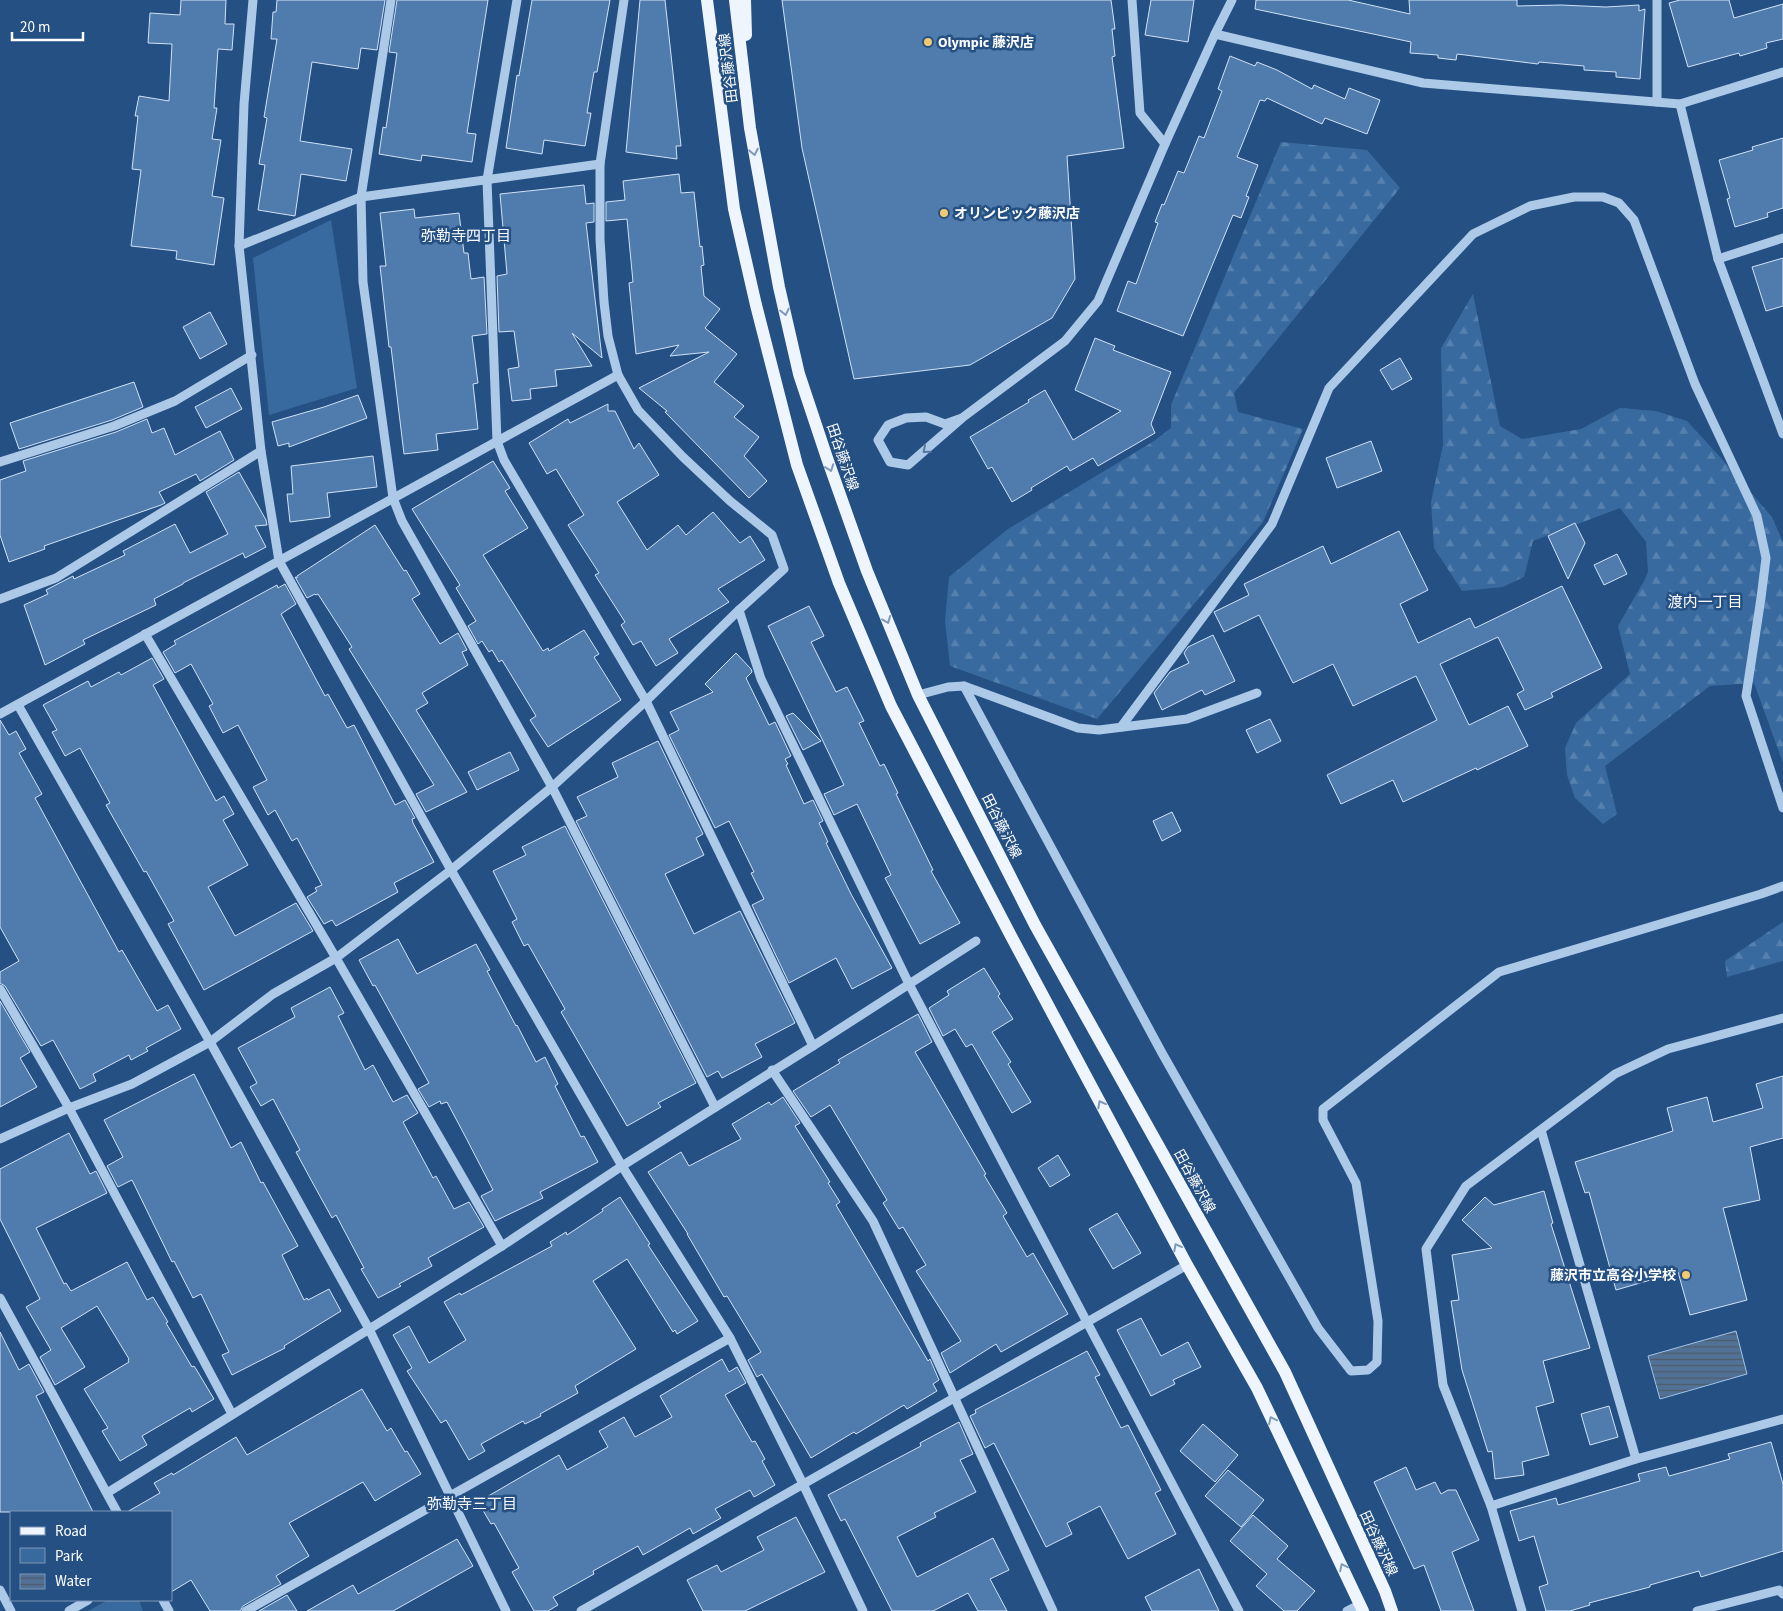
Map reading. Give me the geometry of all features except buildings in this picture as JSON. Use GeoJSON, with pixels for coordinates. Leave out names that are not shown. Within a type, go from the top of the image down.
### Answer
{"type":"FeatureCollection","features":[{"type":"Feature","properties":{"kind":"main road","name":"田谷藤沢線"},"geometry":{"type":"LineString","coordinates":[[707,0],[734,209],[756,305],[798,465],[839,583],[891,706],[1187,1265],[1257,1388],[1362,1609]]}},
{"type":"Feature","properties":{"kind":"main road","name":"田谷藤沢線"},"geometry":{"type":"LineString","coordinates":[[735,0],[750,128],[779,287],[799,374],[867,571],[918,695],[1035,925],[1284,1372],[1394,1611]]}},
{"type":"Feature","properties":{"kind":"main road"},"geometry":{"type":"LineString","coordinates":[[745,0],[750,128]]}},
{"type":"Feature","properties":{"kind":"street"},"geometry":{"type":"LineString","coordinates":[[253,0],[244,104],[239,246],[261,451],[279,560],[451,870],[622,1166],[730,1338],[803,1484],[863,1611]]}},
{"type":"Feature","properties":{"kind":"street"},"geometry":{"type":"LineString","coordinates":[[391,0],[362,197],[363,282],[393,498],[407,529],[552,787],[715,1106]]}},
{"type":"Feature","properties":{"kind":"street"},"geometry":{"type":"LineString","coordinates":[[517,0],[487,180],[497,441],[504,460],[646,701],[812,1046]]}},
{"type":"Feature","properties":{"kind":"street"},"geometry":{"type":"LineString","coordinates":[[0,1138],[68,1108],[132,1084],[210,1042],[273,994],[336,958],[451,870],[552,787],[646,701],[784,569],[772,535],[730,501],[676,450],[638,410],[618,375],[608,336],[604,302],[600,238],[600,164],[624,0]]}},
{"type":"Feature","properties":{"kind":"street"},"geometry":{"type":"LineString","coordinates":[[1132,0],[1140,114],[1166,144]]}},
{"type":"Feature","properties":{"kind":"street"},"geometry":{"type":"LineString","coordinates":[[962,418],[945,424],[926,417],[906,418],[888,425],[878,440],[890,462],[908,465],[962,418],[1065,341],[1098,301],[1166,144],[1232,0]]}},
{"type":"Feature","properties":{"kind":"street"},"geometry":{"type":"LineString","coordinates":[[1657,0],[1657,102]]}},
{"type":"Feature","properties":{"kind":"street"},"geometry":{"type":"LineString","coordinates":[[1215,34],[1423,83],[1680,104],[1783,72]]}},
{"type":"Feature","properties":{"kind":"street"},"geometry":{"type":"LineString","coordinates":[[1680,104],[1718,259],[1783,434]]}},
{"type":"Feature","properties":{"kind":"street"},"geometry":{"type":"LineString","coordinates":[[239,246],[362,197],[600,164]]}},
{"type":"Feature","properties":{"kind":"street"},"geometry":{"type":"LineString","coordinates":[[1121,727],[1272,524],[1329,388],[1474,234],[1530,206],[1574,197],[1603,197],[1619,203],[1634,220],[1695,384],[1757,516],[1766,558],[1762,598],[1746,696],[1783,808]]}},
{"type":"Feature","properties":{"kind":"street"},"geometry":{"type":"LineString","coordinates":[[1718,259],[1783,238]]}},
{"type":"Feature","properties":{"kind":"street"},"geometry":{"type":"LineString","coordinates":[[0,462],[114,426],[175,401],[252,355]]}},
{"type":"Feature","properties":{"kind":"street"},"geometry":{"type":"LineString","coordinates":[[0,714],[618,375]]}},
{"type":"Feature","properties":{"kind":"street"},"geometry":{"type":"LineString","coordinates":[[0,599],[56,578],[261,451]]}},
{"type":"Feature","properties":{"kind":"street"},"geometry":{"type":"LineString","coordinates":[[739,610],[761,679],[909,984],[1239,1611]]}},
{"type":"Feature","properties":{"kind":"street"},"geometry":{"type":"LineString","coordinates":[[145,634],[336,958],[502,1246]]}},
{"type":"Feature","properties":{"kind":"street"},"geometry":{"type":"LineString","coordinates":[[918,695],[948,687],[964,686],[1078,728],[1099,730],[1187,719],[1257,693]]}},
{"type":"Feature","properties":{"kind":"street"},"geometry":{"type":"LineString","coordinates":[[964,686],[1162,1053],[1318,1328],[1351,1371],[1368,1370],[1377,1362],[1378,1321],[1356,1183],[1323,1120],[1323,1109],[1499,972],[1752,897],[1783,886]]}},
{"type":"Feature","properties":{"kind":"street"},"geometry":{"type":"LineString","coordinates":[[18,704],[210,1042],[369,1329],[506,1611]]}},
{"type":"Feature","properties":{"kind":"street"},"geometry":{"type":"LineString","coordinates":[[107,1493],[502,1246],[715,1106],[976,941]]}},
{"type":"Feature","properties":{"kind":"street"},"geometry":{"type":"LineString","coordinates":[[0,989],[68,1108],[232,1414]]}},
{"type":"Feature","properties":{"kind":"street"},"geometry":{"type":"LineString","coordinates":[[1522,1611],[1491,1506],[1443,1385],[1426,1250],[1466,1186],[1615,1074],[1668,1049],[1783,1018]]}},
{"type":"Feature","properties":{"kind":"street"},"geometry":{"type":"LineString","coordinates":[[772,1070],[873,1221],[1053,1611]]}},
{"type":"Feature","properties":{"kind":"street"},"geometry":{"type":"LineString","coordinates":[[1541,1130],[1636,1459]]}},
{"type":"Feature","properties":{"kind":"street"},"geometry":{"type":"LineString","coordinates":[[581,1611],[1187,1265]]}},
{"type":"Feature","properties":{"kind":"street"},"geometry":{"type":"LineString","coordinates":[[0,1298],[116,1511]]}},
{"type":"Feature","properties":{"kind":"street"},"geometry":{"type":"LineString","coordinates":[[246,1611],[730,1338]]}},
{"type":"Feature","properties":{"kind":"street"},"geometry":{"type":"LineString","coordinates":[[1491,1506],[1636,1459],[1783,1419]]}},
{"type":"Feature","properties":{"kind":"street"},"geometry":{"type":"LineString","coordinates":[[0,1590],[11,1611]]}},
{"type":"Feature","properties":{"kind":"street"},"geometry":{"type":"LineString","coordinates":[[1698,1611],[1779,1590],[1783,1594]]}},
{"type":"Feature","properties":{"kind":"street"},"geometry":{"type":"LineString","coordinates":[[69,1611],[86,1601]]}},
{"type":"Feature","properties":{"kind":"street"},"geometry":{"type":"LineString","coordinates":[[1347,1611],[1362,1609]]}},
{"type":"Feature","properties":{"kind":"green space"},"geometry":{"type":"Polygon","coordinates":[[[1281,142],[1367,150],[1400,188],[1234,393],[1238,412],[1303,429],[1263,522],[1097,719],[950,666],[945,621],[949,577],[1008,529],[1154,441],[1171,428],[1171,405],[1281,142]]]}},
{"type":"Feature","properties":{"kind":"green space"},"geometry":{"type":"Polygon","coordinates":[[[331,220],[357,388],[269,415],[253,258],[331,220]]]}},
{"type":"Feature","properties":{"kind":"green space"},"geometry":{"type":"Polygon","coordinates":[[[1473,294],[1500,426],[1522,439],[1581,429],[1620,408],[1656,411],[1687,421],[1772,517],[1783,542],[1783,763],[1754,683],[1710,686],[1605,766],[1617,814],[1603,824],[1575,798],[1567,775],[1565,748],[1576,723],[1630,674],[1618,626],[1648,572],[1646,542],[1620,508],[1533,541],[1524,577],[1503,587],[1462,591],[1434,548],[1431,502],[1443,445],[1441,348],[1473,294]]]}},
{"type":"Feature","properties":{"kind":"green space"},"geometry":{"type":"Polygon","coordinates":[[[1783,922],[1783,961],[1727,977],[1725,961],[1783,922]]]}},
{"type":"Feature","properties":{"kind":"green space"},"geometry":{"type":"Polygon","coordinates":[[[106,1601],[139,1601],[143,1611],[88,1611],[106,1601]]]}},
{"type":"Feature","properties":{"kind":"water"},"geometry":{"type":"Polygon","coordinates":[[[1736,1331],[1747,1374],[1660,1399],[1648,1356],[1736,1331]]]}},
{"type":"Feature","properties":{"kind":"place","name":"Olympic 藤沢店"},"geometry":{"type":"Point","coordinates":[928,42]}},
{"type":"Feature","properties":{"kind":"place","name":"オリンピック藤沢店"},"geometry":{"type":"Point","coordinates":[944,213]}},
{"type":"Feature","properties":{"kind":"place","name":"藤沢市立高谷小学校"},"geometry":{"type":"Point","coordinates":[1686,1275]}},
{"type":"Feature","properties":{"kind":"district","name":"弥勒寺四丁目"},"geometry":{"type":"Point","coordinates":[466,236]}},
{"type":"Feature","properties":{"kind":"district","name":"渡内一丁目"},"geometry":{"type":"Point","coordinates":[1705,602]}},
{"type":"Feature","properties":{"kind":"district","name":"弥勒寺三丁目"},"geometry":{"type":"Point","coordinates":[472,1504]}}]}
